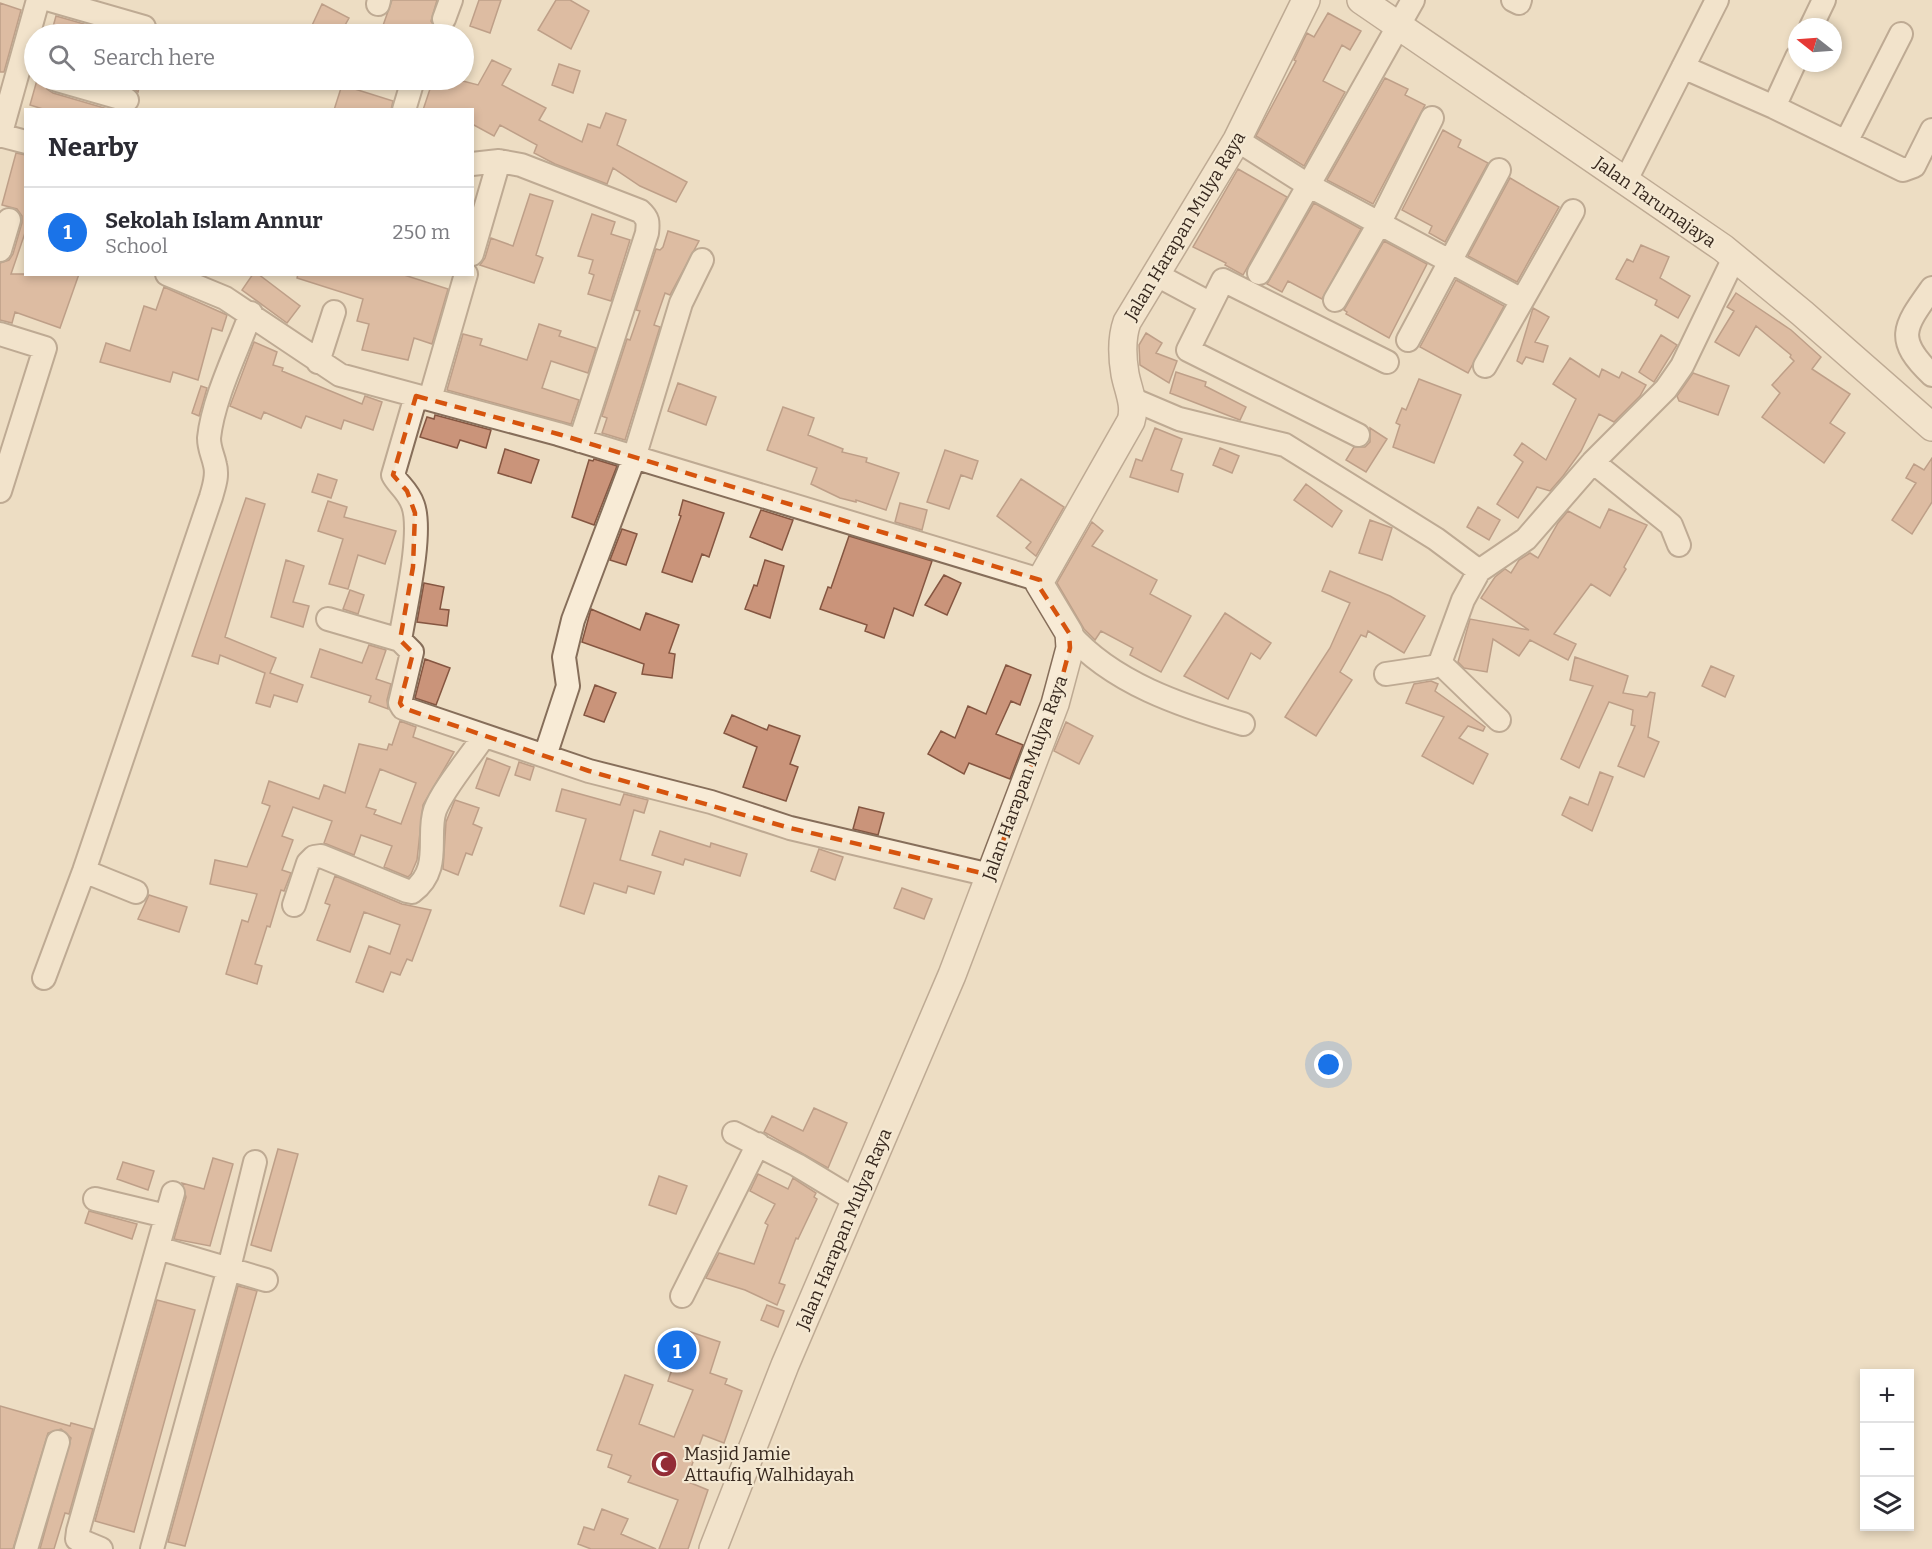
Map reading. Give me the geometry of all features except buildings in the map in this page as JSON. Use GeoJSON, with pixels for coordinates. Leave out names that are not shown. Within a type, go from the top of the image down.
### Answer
{"type":"FeatureCollection","features":[{"type":"Feature","properties":{"kind":"street"},"geometry":{"type":"LineString","coordinates":[[32,24],[39,0]]}},
{"type":"Feature","properties":{"kind":"street"},"geometry":{"type":"LineString","coordinates":[[50,0],[134,24]]}},
{"type":"Feature","properties":{"kind":"street","name":"Jalan Harapan Mulya Raya"},"geometry":{"type":"LineString","coordinates":[[1040,580],[1118,448],[1134,413],[1125,375],[1123,333],[1155,274],[1237,140],[1306,0]]}},
{"type":"Feature","properties":{"kind":"street","name":"Jalan Tarumajaya"},"geometry":{"type":"LineString","coordinates":[[1361,0],[1399,23],[1734,258],[1931,424]]}},
{"type":"Feature","properties":{"kind":"street"},"geometry":{"type":"LineString","coordinates":[[1259,273],[1413,0]]}},
{"type":"Feature","properties":{"kind":"street"},"geometry":{"type":"LineString","coordinates":[[1513,0],[1519,3],[1520,0]]}},
{"type":"Feature","properties":{"kind":"street"},"geometry":{"type":"LineString","coordinates":[[1625,182],[1717,0]]}},
{"type":"Feature","properties":{"kind":"street"},"geometry":{"type":"LineString","coordinates":[[1816,18],[1824,0]]}},
{"type":"Feature","properties":{"kind":"street"},"geometry":{"type":"LineString","coordinates":[[1846,142],[1901,34]]}},
{"type":"Feature","properties":{"kind":"street"},"geometry":{"type":"LineString","coordinates":[[24,49],[0,135],[24,141]]}},
{"type":"Feature","properties":{"kind":"street"},"geometry":{"type":"LineString","coordinates":[[1683,67],[1907,170],[1914,166],[1932,130]]}},
{"type":"Feature","properties":{"kind":"street"},"geometry":{"type":"LineString","coordinates":[[1774,107],[1790,72]]}},
{"type":"Feature","properties":{"kind":"street"},"geometry":{"type":"LineString","coordinates":[[92,90],[127,100]]}},
{"type":"Feature","properties":{"kind":"street"},"geometry":{"type":"LineString","coordinates":[[405,108],[410,90]]}},
{"type":"Feature","properties":{"kind":"street"},"geometry":{"type":"LineString","coordinates":[[1335,300],[1380,222],[1432,118]]}},
{"type":"Feature","properties":{"kind":"street"},"geometry":{"type":"LineString","coordinates":[[1237,140],[1308,184],[1522,300]]}},
{"type":"Feature","properties":{"kind":"street"},"geometry":{"type":"LineString","coordinates":[[474,164],[499,161],[521,165],[640,212],[649,222],[580,441]]}},
{"type":"Feature","properties":{"kind":"street"},"geometry":{"type":"LineString","coordinates":[[474,247],[499,161]]}},
{"type":"Feature","properties":{"kind":"street"},"geometry":{"type":"LineString","coordinates":[[1408,340],[1500,170]]}},
{"type":"Feature","properties":{"kind":"street"},"geometry":{"type":"LineString","coordinates":[[1485,366],[1573,211]]}},
{"type":"Feature","properties":{"kind":"street"},"geometry":{"type":"LineString","coordinates":[[0,250],[12,221]]}},
{"type":"Feature","properties":{"kind":"street"},"geometry":{"type":"LineString","coordinates":[[1386,674],[1433,667],[1440,663],[1464,600],[1479,571],[1526,539],[1593,462],[1616,443],[1666,389],[1682,366],[1734,258]]}},
{"type":"Feature","properties":{"kind":"street"},"geometry":{"type":"LineString","coordinates":[[545,756],[568,686],[566,644],[634,458],[674,324],[702,260]]}},
{"type":"Feature","properties":{"kind":"street"},"geometry":{"type":"LineString","coordinates":[[1155,274],[1211,304]]}},
{"type":"Feature","properties":{"kind":"street"},"geometry":{"type":"LineString","coordinates":[[400,640],[413,567],[415,513],[407,490],[393,475],[423,398],[465,276]]}},
{"type":"Feature","properties":{"kind":"street"},"geometry":{"type":"LineString","coordinates":[[191,279],[251,314],[340,375],[580,441],[1040,580],[1040,588],[1069,633],[1083,650],[1129,679],[1180,705],[1243,724]]}},
{"type":"Feature","properties":{"kind":"street"},"geometry":{"type":"LineString","coordinates":[[1358,435],[1188,350],[1223,280],[1387,362]]}},
{"type":"Feature","properties":{"kind":"street"},"geometry":{"type":"LineString","coordinates":[[1932,288],[1913,317],[1906,341],[1908,349],[1932,375]]}},
{"type":"Feature","properties":{"kind":"street"},"geometry":{"type":"LineString","coordinates":[[318,362],[334,312]]}},
{"type":"Feature","properties":{"kind":"street"},"geometry":{"type":"LineString","coordinates":[[44,978],[84,872],[216,480],[216,466],[209,450],[209,436],[217,405],[251,314]]}},
{"type":"Feature","properties":{"kind":"street"},"geometry":{"type":"LineString","coordinates":[[0,334],[45,348],[0,491]]}},
{"type":"Feature","properties":{"kind":"street"},"geometry":{"type":"LineString","coordinates":[[1132,399],[1179,418],[1285,445],[1436,539],[1479,571]]}},
{"type":"Feature","properties":{"kind":"street"},"geometry":{"type":"LineString","coordinates":[[1593,462],[1671,525],[1679,545]]}},
{"type":"Feature","properties":{"kind":"street"},"geometry":{"type":"LineString","coordinates":[[328,620],[400,640],[412,652],[400,706],[603,775],[711,802],[790,828],[990,875]]}},
{"type":"Feature","properties":{"kind":"street","name":"Jalan Harapan Mulya Raya"},"geometry":{"type":"LineString","coordinates":[[712,1549],[855,1200],[948,986],[1055,704],[1070,648],[1069,633]]}},
{"type":"Feature","properties":{"kind":"street"},"geometry":{"type":"LineString","coordinates":[[1440,663],[1498,720]]}},
{"type":"Feature","properties":{"kind":"street"},"geometry":{"type":"LineString","coordinates":[[294,905],[308,863],[314,856],[321,856],[407,891],[412,892],[418,887],[430,864],[434,844],[432,824],[436,808],[484,736]]}},
{"type":"Feature","properties":{"kind":"street"},"geometry":{"type":"LineString","coordinates":[[84,872],[136,892]]}},
{"type":"Feature","properties":{"kind":"street"},"geometry":{"type":"LineString","coordinates":[[734,1133],[758,1144],[855,1200]]}},
{"type":"Feature","properties":{"kind":"street"},"geometry":{"type":"LineString","coordinates":[[682,1296],[758,1144]]}},
{"type":"Feature","properties":{"kind":"street"},"geometry":{"type":"LineString","coordinates":[[152,1549],[229,1268],[255,1162]]}},
{"type":"Feature","properties":{"kind":"street"},"geometry":{"type":"LineString","coordinates":[[101,1549],[77,1539],[78,1531],[173,1192]]}},
{"type":"Feature","properties":{"kind":"street"},"geometry":{"type":"LineString","coordinates":[[95,1199],[166,1216]]}},
{"type":"Feature","properties":{"kind":"street"},"geometry":{"type":"LineString","coordinates":[[158,1248],[266,1280]]}},
{"type":"Feature","properties":{"kind":"street"},"geometry":{"type":"LineString","coordinates":[[26,1549],[58,1442]]}},
{"type":"Feature","properties":{"kind":"highlighted area"},"geometry":{"type":"Polygon","coordinates":[[[416,396],[558,434],[1040,580],[1040,588],[1069,633],[1070,648],[1055,704],[990,875],[790,828],[589,771],[403,708],[400,703],[413,653],[400,640],[413,567],[415,513],[407,491],[393,475],[416,396]]]}},
{"type":"Feature","properties":{"kind":"place","name":"Sekolah Islam Annur"},"geometry":{"type":"Point","coordinates":[677,1350]}},
{"type":"Feature","properties":{"kind":"place","name":"Masjid Jamie Attaufiq Walhidayah"},"geometry":{"type":"Point","coordinates":[664,1464]}}]}
